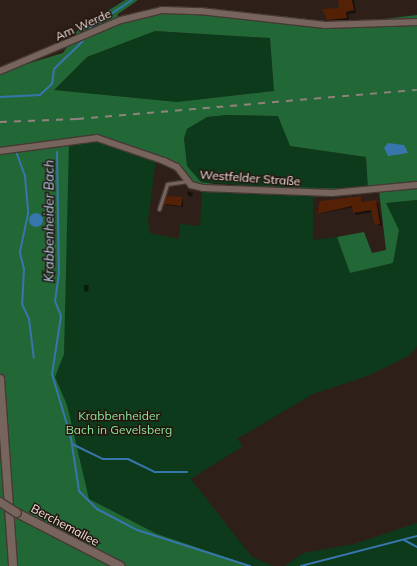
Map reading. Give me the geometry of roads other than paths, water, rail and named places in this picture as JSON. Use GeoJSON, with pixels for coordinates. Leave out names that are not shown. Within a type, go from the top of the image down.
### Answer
{"type":"FeatureCollection","features":[{"type":"Feature","properties":{"kind":"main road"},"geometry":{"type":"LineString","coordinates":[[0,379],[13,566]]}},
{"type":"Feature","properties":{"kind":"main road","name":"Berchemallee"},"geometry":{"type":"LineString","coordinates":[[0,502],[17,513],[120,566]]}},
{"type":"Feature","properties":{"kind":"street","name":"Am Werde"},"geometry":{"type":"LineString","coordinates":[[0,71],[122,20],[162,10],[325,25],[417,22]]}},
{"type":"Feature","properties":{"kind":"street","name":"Westfelder Straße"},"geometry":{"type":"LineString","coordinates":[[0,151],[97,138],[177,166],[188,181],[203,188],[270,192],[332,193],[417,185]]}},
{"type":"Feature","properties":{"kind":"lane"},"geometry":{"type":"LineString","coordinates":[[159,209],[166,184],[188,181]]}},
{"type":"Feature","properties":{"kind":"water"},"geometry":{"type":"Polygon","coordinates":[[[388,143],[404,145],[408,153],[388,156],[384,148],[388,143]]]}},
{"type":"Feature","properties":{"kind":"water"},"geometry":{"type":"Polygon","coordinates":[[[36,213],[41,215],[43,220],[41,225],[36,227],[31,225],[29,220],[31,215],[36,213]]]}},
{"type":"Feature","properties":{"kind":"waterway","name":"Krabbenheider Bach"},"geometry":{"type":"LineString","coordinates":[[87,30],[132,0]]}},
{"type":"Feature","properties":{"kind":"waterway","name":"Krabbenheider Bach"},"geometry":{"type":"LineString","coordinates":[[0,97],[40,95],[52,84],[54,69],[83,41]]}},
{"type":"Feature","properties":{"kind":"waterway","name":"Krabbenheider Bach"},"geometry":{"type":"LineString","coordinates":[[57,152],[59,273],[55,301],[61,316],[52,374],[71,438],[79,491],[97,509],[137,530],[250,566]]}},
{"type":"Feature","properties":{"kind":"waterway"},"geometry":{"type":"LineString","coordinates":[[17,154],[25,176],[28,214],[20,253],[24,269],[22,304],[29,319],[34,358]]}},
{"type":"Feature","properties":{"kind":"waterway"},"geometry":{"type":"LineString","coordinates":[[72,444],[103,459],[128,459],[155,472],[187,472]]}},
{"type":"Feature","properties":{"kind":"waterway"},"geometry":{"type":"LineString","coordinates":[[301,566],[417,536]]}},
{"type":"Feature","properties":{"kind":"waterway"},"geometry":{"type":"LineString","coordinates":[[404,540],[417,547]]}},
{"type":"Feature","properties":{"kind":"railway"},"geometry":{"type":"LineString","coordinates":[[0,122],[77,119],[417,90]]}},
{"type":"Feature","properties":{"kind":"park label","name":"Krabbenheider Bach in Gevelsberg"},"geometry":{"type":"Point","coordinates":[119,423]}}]}
